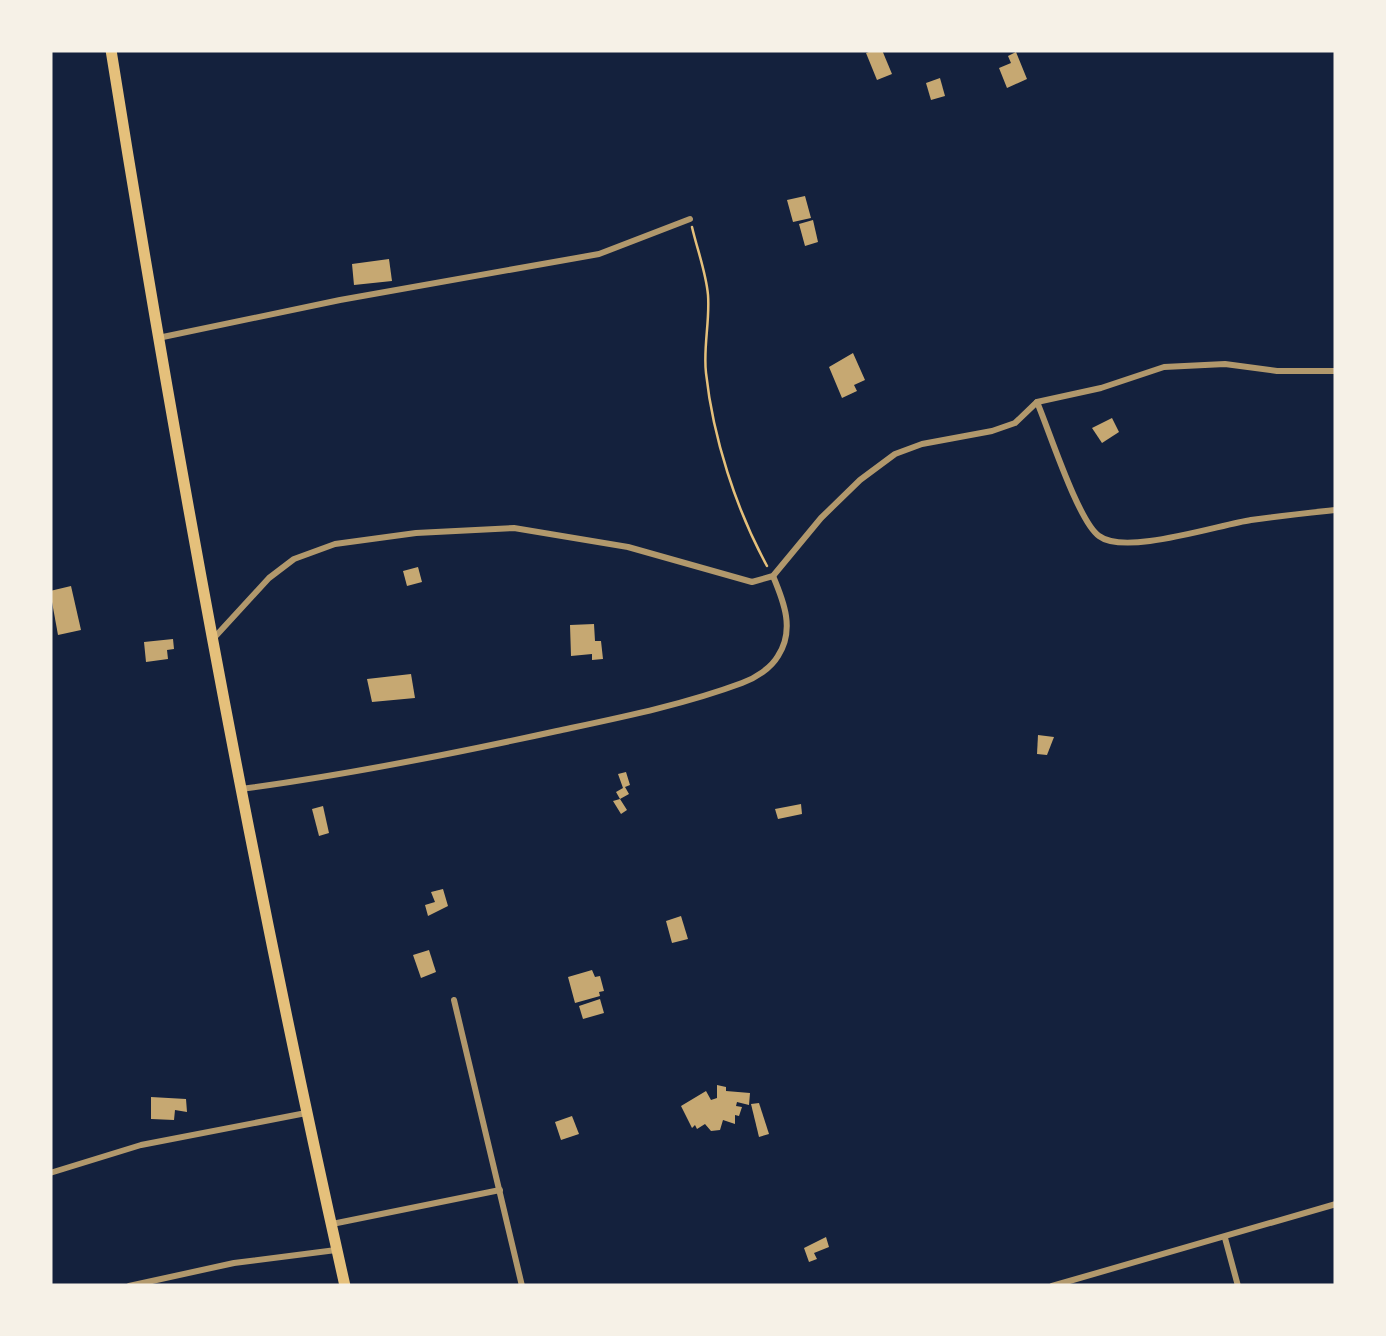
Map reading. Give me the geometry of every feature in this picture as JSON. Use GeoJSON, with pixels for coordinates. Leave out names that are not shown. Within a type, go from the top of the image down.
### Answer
{"type":"FeatureCollection","features":[{"type":"Feature","properties":{"kind":"highway"},"geometry":{"type":"LineString","coordinates":[[111,50],[157,338],[241,789],[345,1286]]}},
{"type":"Feature","properties":{"kind":"street"},"geometry":{"type":"LineString","coordinates":[[157,338],[598,254],[690,219]]}},
{"type":"Feature","properties":{"kind":"street"},"geometry":{"type":"LineString","coordinates":[[213,639],[269,578],[294,559],[336,544],[416,533],[514,528],[628,547],[752,582],[773,576],[821,518],[878,465],[922,444],[967,437],[1014,423],[1037,402],[1187,364],[1336,372]]}},
{"type":"Feature","properties":{"kind":"street"},"geometry":{"type":"LineString","coordinates":[[1037,402],[1083,514],[1100,538],[1138,542],[1250,520],[1336,510]]}},
{"type":"Feature","properties":{"kind":"street"},"geometry":{"type":"LineString","coordinates":[[241,789],[450,755],[619,718],[745,682],[766,670],[786,641],[787,610],[773,576]]}},
{"type":"Feature","properties":{"kind":"street"},"geometry":{"type":"LineString","coordinates":[[454,1000],[522,1286]]}},
{"type":"Feature","properties":{"kind":"street"},"geometry":{"type":"LineString","coordinates":[[50,1173],[141,1145],[307,1112]]}},
{"type":"Feature","properties":{"kind":"street"},"geometry":{"type":"LineString","coordinates":[[332,1224],[500,1190]]}},
{"type":"Feature","properties":{"kind":"street"},"geometry":{"type":"LineString","coordinates":[[1052,1286],[1336,1204]]}},
{"type":"Feature","properties":{"kind":"street"},"geometry":{"type":"LineString","coordinates":[[1225,1238],[1238,1286]]}},
{"type":"Feature","properties":{"kind":"street"},"geometry":{"type":"LineString","coordinates":[[129,1286],[234,1263],[337,1250]]}},
{"type":"Feature","properties":{"kind":"path"},"geometry":{"type":"LineString","coordinates":[[690,219],[706,282],[706,370],[717,430],[733,485],[773,576]]}},
{"type":"Feature","properties":{"kind":"building"},"geometry":{"type":"Polygon","coordinates":[[[882,50],[892,74],[877,80],[866,53],[882,50]]]}},
{"type":"Feature","properties":{"kind":"building"},"geometry":{"type":"Polygon","coordinates":[[[1016,52],[1027,79],[1007,88],[999,68],[1011,63],[1008,56],[1016,52]]]}},
{"type":"Feature","properties":{"kind":"building"},"geometry":{"type":"Polygon","coordinates":[[[940,78],[945,96],[931,100],[926,83],[940,78]]]}},
{"type":"Feature","properties":{"kind":"building"},"geometry":{"type":"Polygon","coordinates":[[[805,196],[811,218],[793,222],[787,200],[805,196]]]}},
{"type":"Feature","properties":{"kind":"building"},"geometry":{"type":"Polygon","coordinates":[[[813,220],[818,242],[805,246],[799,224],[813,220]]]}},
{"type":"Feature","properties":{"kind":"building"},"geometry":{"type":"Polygon","coordinates":[[[389,259],[392,281],[354,285],[352,264],[389,259]]]}},
{"type":"Feature","properties":{"kind":"building"},"geometry":{"type":"Polygon","coordinates":[[[853,353],[865,380],[854,385],[857,391],[842,398],[829,367],[853,353]]]}},
{"type":"Feature","properties":{"kind":"building"},"geometry":{"type":"Polygon","coordinates":[[[1112,418],[1119,432],[1102,443],[1092,428],[1112,418]]]}},
{"type":"Feature","properties":{"kind":"building"},"geometry":{"type":"Polygon","coordinates":[[[418,567],[422,582],[407,586],[403,571],[418,567]]]}},
{"type":"Feature","properties":{"kind":"building"},"geometry":{"type":"Polygon","coordinates":[[[71,586],[81,630],[58,635],[50,591],[71,586]]]}},
{"type":"Feature","properties":{"kind":"building"},"geometry":{"type":"Polygon","coordinates":[[[594,624],[595,641],[601,641],[603,659],[592,660],[592,654],[571,656],[570,625],[594,624]]]}},
{"type":"Feature","properties":{"kind":"building"},"geometry":{"type":"Polygon","coordinates":[[[173,639],[174,649],[167,650],[168,659],[146,662],[144,642],[173,639]]]}},
{"type":"Feature","properties":{"kind":"building"},"geometry":{"type":"Polygon","coordinates":[[[411,674],[415,698],[372,702],[367,679],[411,674]]]}},
{"type":"Feature","properties":{"kind":"building"},"geometry":{"type":"Polygon","coordinates":[[[1038,735],[1054,737],[1047,755],[1037,754],[1038,735]]]}},
{"type":"Feature","properties":{"kind":"building"},"geometry":{"type":"Polygon","coordinates":[[[626,772],[630,785],[625,787],[629,794],[620,799],[616,792],[623,788],[618,774],[626,772]]]}},
{"type":"Feature","properties":{"kind":"building"},"geometry":{"type":"Polygon","coordinates":[[[620,799],[627,810],[621,814],[613,801],[620,799]]]}},
{"type":"Feature","properties":{"kind":"building"},"geometry":{"type":"Polygon","coordinates":[[[801,804],[802,814],[778,819],[775,809],[801,804]]]}},
{"type":"Feature","properties":{"kind":"building"},"geometry":{"type":"Polygon","coordinates":[[[323,806],[329,833],[319,836],[312,809],[323,806]]]}},
{"type":"Feature","properties":{"kind":"building"},"geometry":{"type":"Polygon","coordinates":[[[443,889],[448,906],[428,916],[425,905],[435,902],[431,892],[443,889]]]}},
{"type":"Feature","properties":{"kind":"building"},"geometry":{"type":"Polygon","coordinates":[[[681,916],[688,939],[672,943],[666,921],[681,916]]]}},
{"type":"Feature","properties":{"kind":"building"},"geometry":{"type":"Polygon","coordinates":[[[429,950],[436,972],[421,978],[413,955],[429,950]]]}},
{"type":"Feature","properties":{"kind":"building"},"geometry":{"type":"Polygon","coordinates":[[[592,970],[595,977],[600,976],[604,991],[599,992],[600,996],[575,1003],[568,977],[592,970]]]}},
{"type":"Feature","properties":{"kind":"building"},"geometry":{"type":"Polygon","coordinates":[[[600,999],[604,1013],[583,1019],[579,1006],[600,999]]]}},
{"type":"Feature","properties":{"kind":"building"},"geometry":{"type":"Polygon","coordinates":[[[717,1085],[726,1087],[726,1091],[750,1093],[749,1105],[737,1102],[736,1106],[742,1107],[739,1116],[735,1115],[735,1124],[723,1120],[720,1130],[711,1131],[705,1124],[692,1128],[681,1106],[706,1091],[711,1100],[717,1098],[717,1085]]]}},
{"type":"Feature","properties":{"kind":"building"},"geometry":{"type":"Polygon","coordinates":[[[151,1097],[186,1099],[187,1112],[175,1110],[174,1120],[151,1119],[151,1097]]]}},
{"type":"Feature","properties":{"kind":"building"},"geometry":{"type":"Polygon","coordinates":[[[759,1103],[769,1134],[759,1137],[751,1104],[759,1103]]]}},
{"type":"Feature","properties":{"kind":"building"},"geometry":{"type":"Polygon","coordinates":[[[572,1116],[579,1134],[561,1140],[555,1122],[572,1116]]]}},
{"type":"Feature","properties":{"kind":"building"},"geometry":{"type":"Polygon","coordinates":[[[826,1237],[829,1247],[814,1253],[817,1259],[809,1262],[804,1248],[826,1237]]]}}]}
